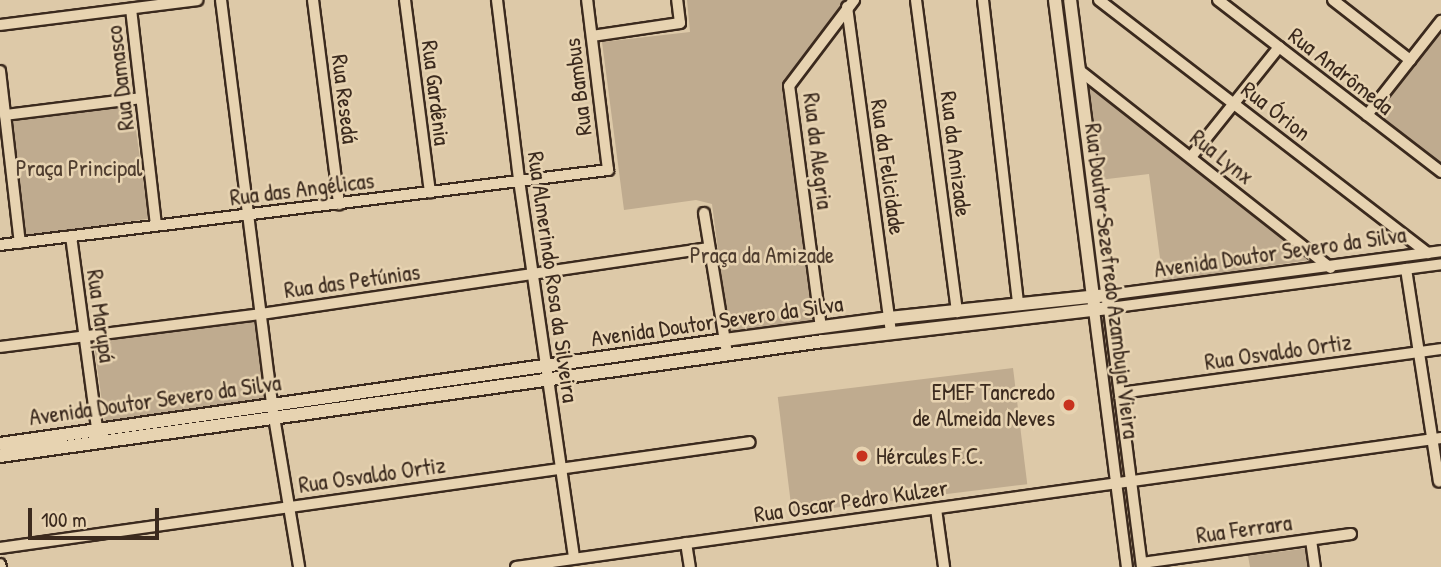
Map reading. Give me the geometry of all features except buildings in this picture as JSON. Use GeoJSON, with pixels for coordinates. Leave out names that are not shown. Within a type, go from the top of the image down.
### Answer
{"type":"FeatureCollection","features":[{"type":"Feature","properties":{"kind":"main road","name":"Rua Doutor Sezefredo Azambuja Vieira"},"geometry":{"type":"LineString","coordinates":[[1055,0],[1093,304]]}},
{"type":"Feature","properties":{"kind":"main road","name":"Rua Doutor Sezefredo Azambuja Vieira"},"geometry":{"type":"LineString","coordinates":[[1070,0],[1109,302]]}},
{"type":"Feature","properties":{"kind":"main road"},"geometry":{"type":"LineString","coordinates":[[1081,205],[1096,204]]}},
{"type":"Feature","properties":{"kind":"main road","name":"Avenida Doutor Severo da Silva"},"geometry":{"type":"LineString","coordinates":[[273,411],[548,379],[1109,302]]}},
{"type":"Feature","properties":{"kind":"main road","name":"Avenida Doutor Severo da Silva"},"geometry":{"type":"LineString","coordinates":[[0,456],[98,436],[273,411],[547,365],[725,340],[1018,304],[1093,304]]}},
{"type":"Feature","properties":{"kind":"main road","name":"Avenida Doutor Severo da Silva"},"geometry":{"type":"LineString","coordinates":[[0,444],[98,436]]}},
{"type":"Feature","properties":{"kind":"street"},"geometry":{"type":"LineString","coordinates":[[0,25],[197,0]]}},
{"type":"Feature","properties":{"kind":"street"},"geometry":{"type":"LineString","coordinates":[[220,0],[273,411],[299,567]]}},
{"type":"Feature","properties":{"kind":"street","name":"Rua Resedá"},"geometry":{"type":"LineString","coordinates":[[313,0],[339,204]]}},
{"type":"Feature","properties":{"kind":"street","name":"Rua Gardênia"},"geometry":{"type":"LineString","coordinates":[[405,0],[430,192]]}},
{"type":"Feature","properties":{"kind":"street","name":"Rua Almerindo Rosa da Silveira"},"geometry":{"type":"LineString","coordinates":[[497,0],[519,180],[574,558]]}},
{"type":"Feature","properties":{"kind":"street","name":"Rua Bambus"},"geometry":{"type":"LineString","coordinates":[[587,0],[608,170]]}},
{"type":"Feature","properties":{"kind":"street"},"geometry":{"type":"LineString","coordinates":[[592,36],[680,23],[677,0]]}},
{"type":"Feature","properties":{"kind":"street","name":"Rua da Amizade"},"geometry":{"type":"LineString","coordinates":[[916,0],[957,312]]}},
{"type":"Feature","properties":{"kind":"street"},"geometry":{"type":"LineString","coordinates":[[983,0],[1018,304]]}},
{"type":"Feature","properties":{"kind":"street","name":"Rua Órion"},"geometry":{"type":"LineString","coordinates":[[1099,0],[1428,253]]}},
{"type":"Feature","properties":{"kind":"street","name":"Rua Andrômeda"},"geometry":{"type":"LineString","coordinates":[[1218,0],[1441,172]]}},
{"type":"Feature","properties":{"kind":"street"},"geometry":{"type":"LineString","coordinates":[[1333,0],[1410,60]]}},
{"type":"Feature","properties":{"kind":"street"},"geometry":{"type":"LineString","coordinates":[[1347,0],[1348,12]]}},
{"type":"Feature","properties":{"kind":"street","name":"Rua da Felicidade"},"geometry":{"type":"LineString","coordinates":[[850,3],[891,333]]}},
{"type":"Feature","properties":{"kind":"street","name":"Rua da Alegria"},"geometry":{"type":"LineString","coordinates":[[821,328],[789,86],[850,3]]}},
{"type":"Feature","properties":{"kind":"street","name":"Rua Damasco"},"geometry":{"type":"LineString","coordinates":[[131,9],[156,225]]}},
{"type":"Feature","properties":{"kind":"street"},"geometry":{"type":"LineString","coordinates":[[1367,115],[1441,21]]}},
{"type":"Feature","properties":{"kind":"street"},"geometry":{"type":"LineString","coordinates":[[1191,157],[1279,47]]}},
{"type":"Feature","properties":{"kind":"street","name":"Rua Lynx"},"geometry":{"type":"LineString","coordinates":[[1079,69],[1331,265]]}},
{"type":"Feature","properties":{"kind":"street"},"geometry":{"type":"LineString","coordinates":[[0,71],[20,243]]}},
{"type":"Feature","properties":{"kind":"street"},"geometry":{"type":"LineString","coordinates":[[5,115],[141,98]]}},
{"type":"Feature","properties":{"kind":"street","name":"Rua das Angélicas"},"geometry":{"type":"LineString","coordinates":[[0,246],[608,170]]}},
{"type":"Feature","properties":{"kind":"street"},"geometry":{"type":"LineString","coordinates":[[704,212],[727,355]]}},
{"type":"Feature","properties":{"kind":"street","name":"Rua Marupá"},"geometry":{"type":"LineString","coordinates":[[71,236],[98,436]]}},
{"type":"Feature","properties":{"kind":"street","name":"Rua das Petúnias"},"geometry":{"type":"LineString","coordinates":[[0,347],[261,314],[709,248]]}},
{"type":"Feature","properties":{"kind":"street","name":"Avenida Doutor Severo da Silva"},"geometry":{"type":"LineString","coordinates":[[1109,302],[1157,290],[1441,251]]}},
{"type":"Feature","properties":{"kind":"street","name":"Avenida Doutor Severo da Silva"},"geometry":{"type":"LineString","coordinates":[[1109,302],[1159,303],[1441,264]]}},
{"type":"Feature","properties":{"kind":"street"},"geometry":{"type":"LineString","coordinates":[[1331,265],[1333,279]]}},
{"type":"Feature","properties":{"kind":"street"},"geometry":{"type":"LineString","coordinates":[[1406,269],[1419,352],[1437,439],[1439,481]]}},
{"type":"Feature","properties":{"kind":"street"},"geometry":{"type":"LineString","coordinates":[[1157,290],[1159,303]]}},
{"type":"Feature","properties":{"kind":"street","name":"Rua Doutor Sezefredo Azambuja Vieira"},"geometry":{"type":"LineString","coordinates":[[1109,302],[1142,565]]}},
{"type":"Feature","properties":{"kind":"street","name":"Rua Doutor Sezefredo Azambuja Vieira"},"geometry":{"type":"LineString","coordinates":[[1093,304],[1127,567]]}},
{"type":"Feature","properties":{"kind":"street","name":"Rua Osvaldo Ortiz"},"geometry":{"type":"LineString","coordinates":[[1120,393],[1441,349]]}},
{"type":"Feature","properties":{"kind":"street","name":"Rua Oscar Pedro Kulzer"},"geometry":{"type":"LineString","coordinates":[[516,567],[1437,439]]}},
{"type":"Feature","properties":{"kind":"street","name":"Rua Osvaldo Ortiz"},"geometry":{"type":"LineString","coordinates":[[0,548],[750,442]]}},
{"type":"Feature","properties":{"kind":"street"},"geometry":{"type":"LineString","coordinates":[[936,509],[944,567]]}},
{"type":"Feature","properties":{"kind":"street","name":"Rua Ferrara"},"geometry":{"type":"LineString","coordinates":[[1142,565],[1351,534]]}},
{"type":"Feature","properties":{"kind":"street"},"geometry":{"type":"LineString","coordinates":[[1311,540],[1315,567]]}},
{"type":"Feature","properties":{"kind":"street"},"geometry":{"type":"LineString","coordinates":[[686,543],[690,567]]}},
{"type":"Feature","properties":{"kind":"green space","name":"Praça da Amizade"},"geometry":{"type":"Polygon","coordinates":[[[687,0],[846,0],[784,81],[815,324],[729,334],[712,204],[696,200],[624,210],[602,42],[690,32],[687,0]]]}},
{"type":"Feature","properties":{"kind":"green space"},"geometry":{"type":"Polygon","coordinates":[[[1441,28],[1441,166],[1375,113],[1441,28]]]}},
{"type":"Feature","properties":{"kind":"green space"},"geometry":{"type":"Polygon","coordinates":[[[1085,78],[1317,259],[1163,281],[1149,174],[1099,180],[1085,78]]]}},
{"type":"Feature","properties":{"kind":"green space","name":"Praça Principal"},"geometry":{"type":"Polygon","coordinates":[[[132,102],[148,219],[27,236],[10,119],[132,102]]]}},
{"type":"Feature","properties":{"kind":"green space"},"geometry":{"type":"Polygon","coordinates":[[[257,319],[268,399],[105,422],[94,342],[257,319]]]}},
{"type":"Feature","properties":{"kind":"green space"},"geometry":{"type":"Polygon","coordinates":[[[1013,368],[1027,484],[792,513],[778,397],[1013,368]]]}},
{"type":"Feature","properties":{"kind":"green space"},"geometry":{"type":"Polygon","coordinates":[[[1309,548],[1311,567],[1250,567],[1248,556],[1309,548]]]}},
{"type":"Feature","properties":{"kind":"place","name":"EMEF Tancredo de Almeida Neves"},"geometry":{"type":"Point","coordinates":[1069,405]}},
{"type":"Feature","properties":{"kind":"place","name":"Hércules F.C."},"geometry":{"type":"Point","coordinates":[862,456]}}]}
